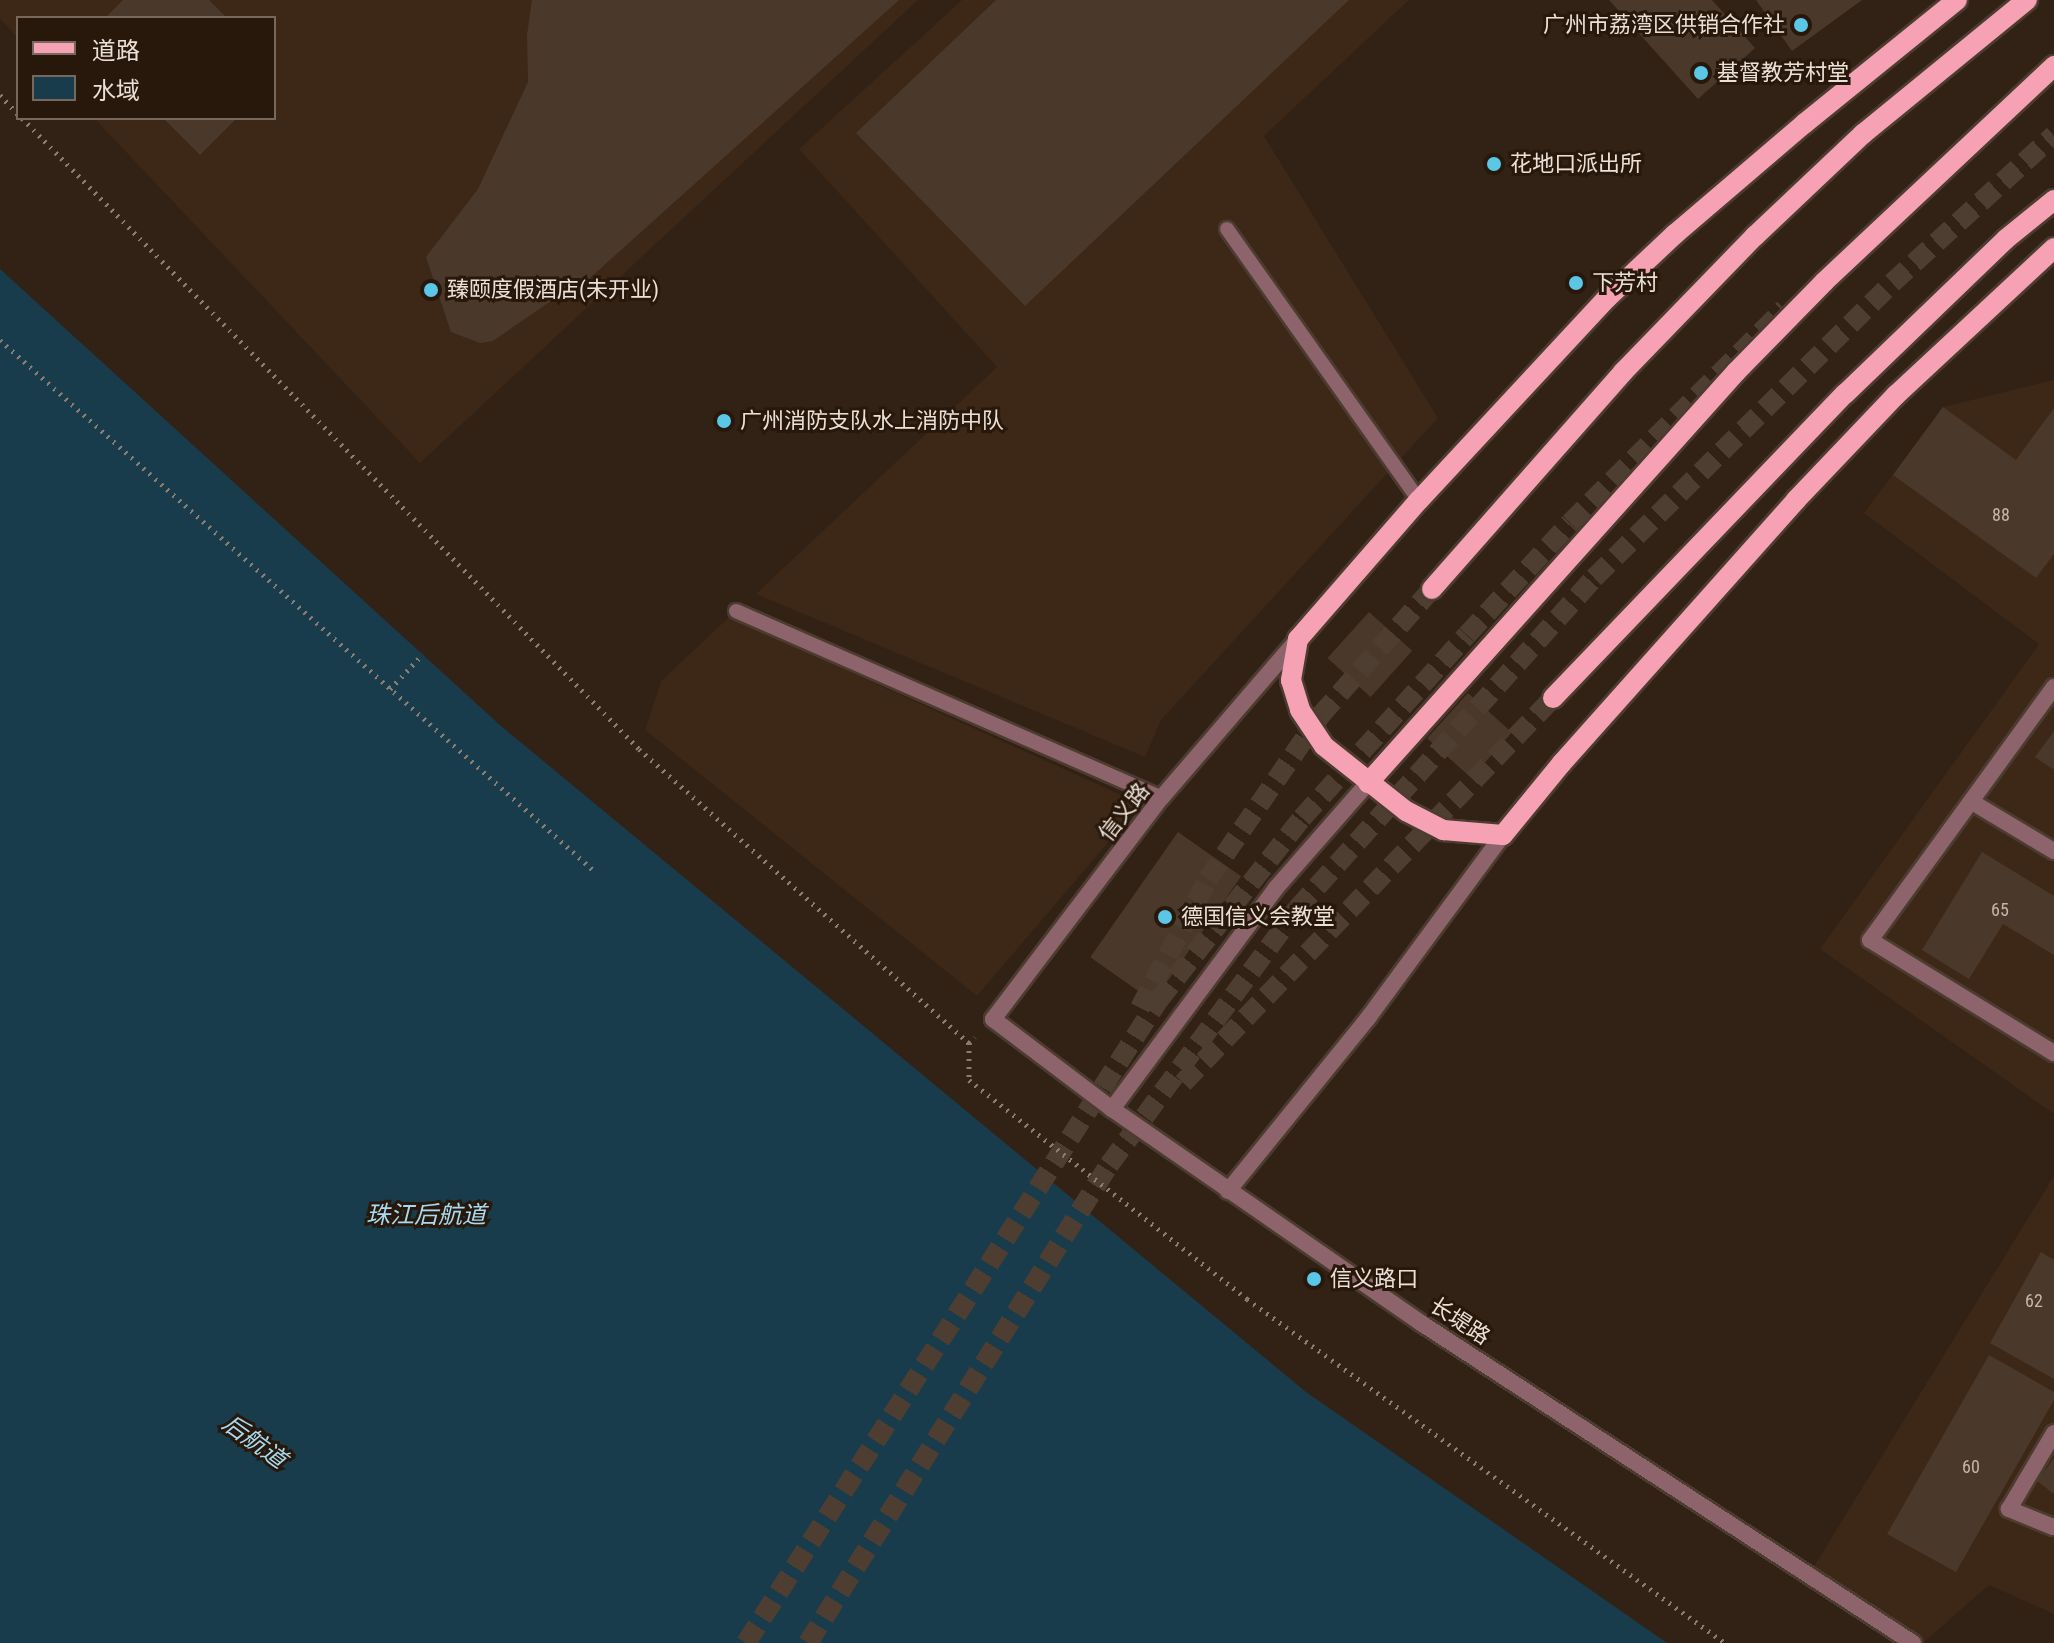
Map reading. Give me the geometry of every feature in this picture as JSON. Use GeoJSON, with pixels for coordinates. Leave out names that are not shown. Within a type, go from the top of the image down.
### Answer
{"type":"FeatureCollection","features":[{"type":"Feature","properties":{"kind":"main road"},"geometry":{"type":"LineString","coordinates":[[1957,0],[1805,123],[1675,234],[1607,298],[1419,500],[1298,639],[1291,680],[1300,710],[1324,746],[1406,811],[1443,830],[1503,835],[1562,763],[1796,500],[1896,395],[2054,248]]}},
{"type":"Feature","properties":{"kind":"main road"},"geometry":{"type":"LineString","coordinates":[[1432,589],[1623,372],[1755,236],[1863,134],[2027,0]]}},
{"type":"Feature","properties":{"kind":"main road"},"geometry":{"type":"LineString","coordinates":[[1368,783],[1736,372],[1824,282],[2054,66]]}},
{"type":"Feature","properties":{"kind":"main road"},"geometry":{"type":"LineString","coordinates":[[1553,698],[1845,394],[2006,239],[2054,200]]}},
{"type":"Feature","properties":{"kind":"street","name":"信义路"},"geometry":{"type":"LineString","coordinates":[[993,1019],[1161,798],[1298,639]]}},
{"type":"Feature","properties":{"kind":"street"},"geometry":{"type":"LineString","coordinates":[[2054,687],[1870,940],[2054,1053]]}},
{"type":"Feature","properties":{"kind":"street"},"geometry":{"type":"LineString","coordinates":[[1112,1109],[1276,888],[1368,783]]}},
{"type":"Feature","properties":{"kind":"street"},"geometry":{"type":"LineString","coordinates":[[1972,802],[2054,851]]}},
{"type":"Feature","properties":{"kind":"street"},"geometry":{"type":"LineString","coordinates":[[1228,1191],[1368,1018],[1503,835]]}},
{"type":"Feature","properties":{"kind":"street","name":"长堤路"},"geometry":{"type":"LineString","coordinates":[[993,1019],[1112,1109],[1421,1323],[1913,1643]]}},
{"type":"Feature","properties":{"kind":"street"},"geometry":{"type":"LineString","coordinates":[[2053,1527],[2009,1509],[2054,1433]]}},
{"type":"Feature","properties":{"kind":"lane"},"geometry":{"type":"LineString","coordinates":[[1227,229],[1419,500]]}},
{"type":"Feature","properties":{"kind":"lane"},"geometry":{"type":"LineString","coordinates":[[736,611],[1161,798]]}},
{"type":"Feature","properties":{"kind":"path"},"geometry":{"type":"LineString","coordinates":[[0,95],[16,112]]}},
{"type":"Feature","properties":{"kind":"path"},"geometry":{"type":"LineString","coordinates":[[24,120],[639,749],[969,1043]]}},
{"type":"Feature","properties":{"kind":"path"},"geometry":{"type":"LineString","coordinates":[[0,340],[592,869]]}},
{"type":"Feature","properties":{"kind":"path"},"geometry":{"type":"LineString","coordinates":[[390,689],[423,654]]}},
{"type":"Feature","properties":{"kind":"path"},"geometry":{"type":"LineString","coordinates":[[993,1019],[969,1043],[969,1080],[1247,1299],[1725,1643]]}},
{"type":"Feature","properties":{"kind":"shaded area","name":"臻颐度假酒店(未开业)"},"geometry":{"type":"Polygon","coordinates":[[[0,0],[918,0],[420,463],[96,120],[276,120],[276,16],[16,16],[16,36],[0,19],[0,0]]]}},
{"type":"Feature","properties":{"kind":"shaded area"},"geometry":{"type":"Polygon","coordinates":[[[962,0],[1409,0],[1264,136],[1438,418],[1161,720],[1145,757],[756,594],[997,367],[799,149],[962,0]]]}},
{"type":"Feature","properties":{"kind":"shaded area"},"geometry":{"type":"Polygon","coordinates":[[[2054,380],[2054,1114],[1820,949],[2039,644],[1864,513],[1943,407],[2054,380]]]}},
{"type":"Feature","properties":{"kind":"shaded area"},"geometry":{"type":"Polygon","coordinates":[[[729,617],[1141,804],[977,996],[645,730],[661,681],[729,617]]]}},
{"type":"Feature","properties":{"kind":"shaded area"},"geometry":{"type":"Polygon","coordinates":[[[2054,1176],[2054,1614],[1989,1585],[1923,1643],[1913,1643],[1808,1576],[2054,1176]]]}},
{"type":"Feature","properties":{"kind":"water","name":"珠江后航道"},"geometry":{"type":"Polygon","coordinates":[[[0,269],[501,726],[1306,1392],[1667,1643],[0,1643],[0,269]]]}},
{"type":"Feature","properties":{"kind":"building"},"geometry":{"type":"Polygon","coordinates":[[[123,0],[209,0],[225,16],[107,16],[123,0]]]}},
{"type":"Feature","properties":{"kind":"building"},"geometry":{"type":"Polygon","coordinates":[[[532,0],[899,0],[581,286],[558,296],[493,341],[480,343],[451,332],[426,257],[478,189],[528,82],[527,35],[532,0]]]}},
{"type":"Feature","properties":{"kind":"building"},"geometry":{"type":"Polygon","coordinates":[[[996,0],[1349,0],[1025,306],[856,133],[996,0]]]}},
{"type":"Feature","properties":{"kind":"building","name":"基督教芳村堂"},"geometry":{"type":"Polygon","coordinates":[[[1609,0],[1712,0],[1755,48],[1698,99],[1609,0]]]}},
{"type":"Feature","properties":{"kind":"building","name":"广州市荔湾区供销合作社"},"geometry":{"type":"Polygon","coordinates":[[[1756,0],[1862,0],[1792,51],[1756,0]]]}},
{"type":"Feature","properties":{"kind":"building"},"geometry":{"type":"Polygon","coordinates":[[[165,120],[235,120],[200,155],[165,120]]]}},
{"type":"Feature","properties":{"kind":"building"},"geometry":{"type":"Polygon","coordinates":[[[1943,407],[2016,460],[2054,408],[2054,554],[2036,578],[1893,475],[1943,407]]]}},
{"type":"Feature","properties":{"kind":"building"},"geometry":{"type":"Polygon","coordinates":[[[1369,612],[1412,651],[1371,697],[1328,658],[1369,612]]]}},
{"type":"Feature","properties":{"kind":"building"},"geometry":{"type":"Polygon","coordinates":[[[1468,693],[1512,732],[1471,778],[1427,738],[1468,693]]]}},
{"type":"Feature","properties":{"kind":"building"},"geometry":{"type":"Polygon","coordinates":[[[2054,731],[2054,770],[2035,757],[2054,731]]]}},
{"type":"Feature","properties":{"kind":"building","name":"德国信义会教堂"},"geometry":{"type":"Polygon","coordinates":[[[1178,832],[1241,876],[1153,1001],[1090,957],[1178,832]]]}},
{"type":"Feature","properties":{"kind":"building"},"geometry":{"type":"Polygon","coordinates":[[[1982,852],[2054,896],[2054,955],[2003,924],[1969,979],[1922,950],[1982,852]]]}},
{"type":"Feature","properties":{"kind":"building"},"geometry":{"type":"Polygon","coordinates":[[[2041,1252],[2054,1260],[2054,1379],[1990,1343],[2041,1252]]]}},
{"type":"Feature","properties":{"kind":"building"},"geometry":{"type":"Polygon","coordinates":[[[1989,1355],[2054,1392],[2054,1400],[1956,1572],[1887,1534],[1989,1355]]]}},
{"type":"Feature","properties":{"kind":"building"},"geometry":{"type":"Polygon","coordinates":[[[2054,1458],[2054,1494],[2037,1481],[2054,1458]]]}},
{"type":"Feature","properties":{"kind":"tunnel"},"geometry":{"type":"LineString","coordinates":[[808,1643],[1109,1165],[1297,909],[1594,578],[1892,283],[2054,135]]}},
{"type":"Feature","properties":{"kind":"tunnel"},"geometry":{"type":"LineString","coordinates":[[746,1643],[1158,1001],[1302,818],[1467,635],[1570,523],[1784,309]]}},
{"type":"Feature","properties":{"kind":"tunnel"},"geometry":{"type":"LineString","coordinates":[[1140,1008],[1208,879],[1320,716],[1432,589]]}},
{"type":"Feature","properties":{"kind":"tunnel"},"geometry":{"type":"LineString","coordinates":[[1183,1083],[1553,698]]}},
{"type":"Feature","properties":{"kind":"place","name":"广州市荔湾区供销合作社"},"geometry":{"type":"Point","coordinates":[1801,25]}},
{"type":"Feature","properties":{"kind":"place","name":"基督教芳村堂"},"geometry":{"type":"Point","coordinates":[1701,73]}},
{"type":"Feature","properties":{"kind":"place","name":"花地口派出所"},"geometry":{"type":"Point","coordinates":[1494,164]}},
{"type":"Feature","properties":{"kind":"place","name":"下芳村"},"geometry":{"type":"Point","coordinates":[1576,283]}},
{"type":"Feature","properties":{"kind":"place","name":"臻颐度假酒店(未开业)"},"geometry":{"type":"Point","coordinates":[431,290]}},
{"type":"Feature","properties":{"kind":"place","name":"广州消防支队水上消防中队"},"geometry":{"type":"Point","coordinates":[724,421]}},
{"type":"Feature","properties":{"kind":"place","name":"德国信义会教堂"},"geometry":{"type":"Point","coordinates":[1165,917]}},
{"type":"Feature","properties":{"kind":"place","name":"信义路口"},"geometry":{"type":"Point","coordinates":[1314,1279]}},
{"type":"Feature","properties":{"kind":"water label","name":"后航道"},"geometry":{"type":"Point","coordinates":[254,1442]}}]}
